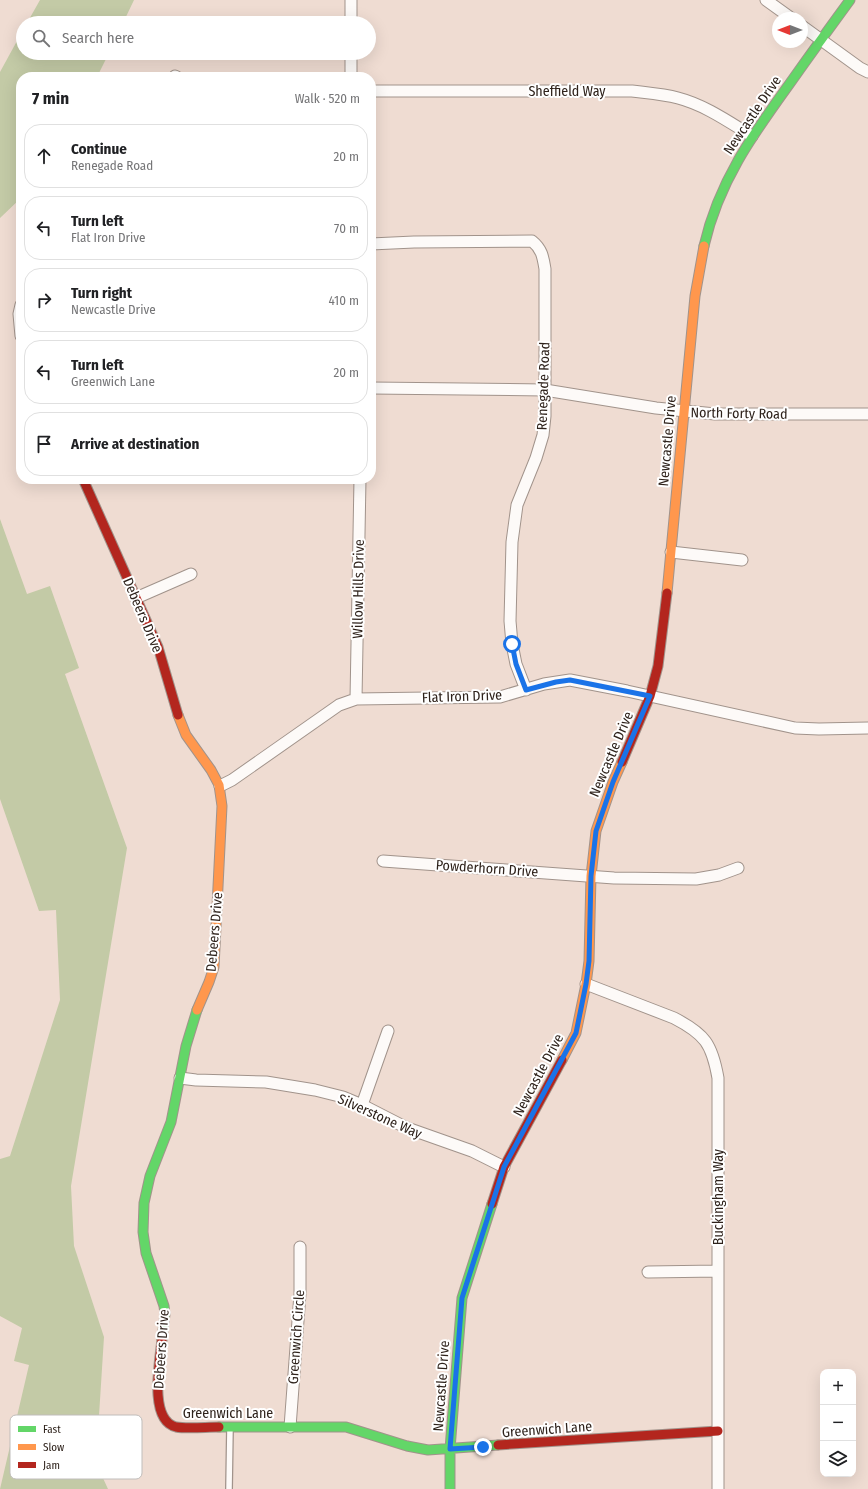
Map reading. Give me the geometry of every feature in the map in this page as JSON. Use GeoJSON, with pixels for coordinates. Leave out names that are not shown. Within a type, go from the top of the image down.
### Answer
{"type":"FeatureCollection","features":[{"type":"Feature","properties":{"kind":"street"},"geometry":{"type":"LineString","coordinates":[[351,0],[351,16]]}},
{"type":"Feature","properties":{"kind":"street"},"geometry":{"type":"LineString","coordinates":[[766,0],[783,12]]}},
{"type":"Feature","properties":{"kind":"street","name":"Newcastle Drive"},"geometry":{"type":"LineString","coordinates":[[450,1489],[450,1449],[462,1298],[504,1167],[576,1033],[589,961],[591,876],[596,831],[613,782],[650,696],[658,666],[671,552],[695,296],[703,249],[708,230],[733,168],[752,136],[850,0]]}},
{"type":"Feature","properties":{"kind":"street"},"geometry":{"type":"LineString","coordinates":[[808,31],[868,72]]}},
{"type":"Feature","properties":{"kind":"street"},"geometry":{"type":"LineString","coordinates":[[351,60],[351,72]]}},
{"type":"Feature","properties":{"kind":"street","name":"Sheffield Way"},"geometry":{"type":"LineString","coordinates":[[376,91],[632,91],[656,93],[679,98],[702,107],[752,136]]}},
{"type":"Feature","properties":{"kind":"street","name":"Renegade Road"},"geometry":{"type":"LineString","coordinates":[[376,244],[532,241],[538,246],[543,255],[545,269],[545,416],[543,435],[536,458],[517,505],[512,542],[510,621],[512,644],[516,664],[526,690]]}},
{"type":"Feature","properties":{"kind":"street","name":"North Forty Road"},"geometry":{"type":"LineString","coordinates":[[376,388],[545,390],[684,412],[715,414],[868,414]]}},
{"type":"Feature","properties":{"kind":"street","name":"Debeers Drive"},"geometry":{"type":"LineString","coordinates":[[85,484],[158,647],[174,710],[184,730],[209,766],[220,786],[222,806],[215,954],[212,973],[189,1032],[174,1111],[149,1179],[144,1201],[144,1242],[148,1261],[161,1289],[164,1302],[165,1314],[157,1397],[161,1415],[167,1423]]}},
{"type":"Feature","properties":{"kind":"street","name":"Willow Hills Drive"},"geometry":{"type":"LineString","coordinates":[[356,699],[360,484]]}},
{"type":"Feature","properties":{"kind":"street"},"geometry":{"type":"LineString","coordinates":[[671,552],[742,560]]}},
{"type":"Feature","properties":{"kind":"street"},"geometry":{"type":"LineString","coordinates":[[136,598],[191,574]]}},
{"type":"Feature","properties":{"kind":"street","name":"Flat Iron Drive"},"geometry":{"type":"LineString","coordinates":[[220,786],[232,780],[339,705],[356,699],[500,697],[556,682],[570,680],[795,728],[868,728]]}},
{"type":"Feature","properties":{"kind":"street","name":"Powderhorn Drive"},"geometry":{"type":"LineString","coordinates":[[383,861],[614,878],[696,879],[719,875],[738,868]]}},
{"type":"Feature","properties":{"kind":"street","name":"Buckingham Way"},"geometry":{"type":"LineString","coordinates":[[586,984],[686,1024],[707,1041],[714,1058],[718,1078],[718,1489]]}},
{"type":"Feature","properties":{"kind":"street"},"geometry":{"type":"LineString","coordinates":[[362,1105],[388,1031]]}},
{"type":"Feature","properties":{"kind":"street","name":"Silverstone Way"},"geometry":{"type":"LineString","coordinates":[[180,1078],[289,1084],[329,1094],[362,1105],[407,1128],[472,1151],[504,1167]]}},
{"type":"Feature","properties":{"kind":"street","name":"Greenwich Circle"},"geometry":{"type":"LineString","coordinates":[[290,1427],[300,1294],[300,1247]]}},
{"type":"Feature","properties":{"kind":"street"},"geometry":{"type":"LineString","coordinates":[[648,1272],[718,1271]]}},
{"type":"Feature","properties":{"kind":"street","name":"Greenwich Lane"},"geometry":{"type":"LineString","coordinates":[[167,1423],[177,1427],[346,1427],[410,1447],[428,1450],[718,1431]]}},
{"type":"Feature","properties":{"kind":"lane"},"geometry":{"type":"LineString","coordinates":[[229,1489],[230,1427]]}},
{"type":"Feature","properties":{"kind":"green space"},"geometry":{"type":"Polygon","coordinates":[[[40,0],[134,0],[126,16],[31,16],[40,0]]]}},
{"type":"Feature","properties":{"kind":"green space"},"geometry":{"type":"Polygon","coordinates":[[[16,43],[16,60],[106,60],[100,72],[16,72],[16,203],[0,218],[0,72],[16,43]]]}},
{"type":"Feature","properties":{"kind":"green space"},"geometry":{"type":"Polygon","coordinates":[[[0,519],[27,594],[50,586],[79,668],[65,674],[127,848],[71,1186],[74,1246],[104,1337],[99,1415],[17,1415],[29,1365],[14,1361],[22,1328],[0,1316],[0,1159],[10,1156],[60,1000],[56,910],[39,911],[0,799],[0,519]]]}},
{"type":"Feature","properties":{"kind":"green space"},"geometry":{"type":"Polygon","coordinates":[[[10,1446],[10,1479],[103,1479],[108,1489],[0,1489],[10,1446]]]}},
{"type":"Feature","properties":{"kind":"traffic: fast"},"geometry":{"type":"LineString","coordinates":[[704,246],[711,222],[728,178],[765,119],[850,0]]}},
{"type":"Feature","properties":{"kind":"traffic: fast"},"geometry":{"type":"LineString","coordinates":[[162,1339],[165,1314],[164,1306],[146,1253],[143,1232],[144,1203],[150,1176],[171,1122],[186,1046],[197,1010]]}},
{"type":"Feature","properties":{"kind":"traffic: fast"},"geometry":{"type":"LineString","coordinates":[[450,1489],[450,1449],[462,1298],[492,1204]]}},
{"type":"Feature","properties":{"kind":"traffic: fast"},"geometry":{"type":"LineString","coordinates":[[219,1427],[346,1427],[407,1446],[428,1450],[498,1445]]}},
{"type":"Feature","properties":{"kind":"traffic: slow"},"geometry":{"type":"LineString","coordinates":[[667,593],[695,296],[704,246]]}},
{"type":"Feature","properties":{"kind":"traffic: slow"},"geometry":{"type":"LineString","coordinates":[[178,715],[186,735],[211,770],[219,785],[222,806],[214,967],[197,1010]]}},
{"type":"Feature","properties":{"kind":"traffic: slow"},"geometry":{"type":"LineString","coordinates":[[562,1060],[576,1033],[586,984],[589,961],[591,876],[596,831],[613,782],[622,762]]}},
{"type":"Feature","properties":{"kind":"traffic: jam"},"geometry":{"type":"LineString","coordinates":[[85,484],[158,647],[178,715]]}},
{"type":"Feature","properties":{"kind":"traffic: jam"},"geometry":{"type":"LineString","coordinates":[[622,762],[650,696],[658,666],[667,593]]}},
{"type":"Feature","properties":{"kind":"traffic: jam"},"geometry":{"type":"LineString","coordinates":[[492,1204],[504,1167],[562,1060]]}},
{"type":"Feature","properties":{"kind":"traffic: jam"},"geometry":{"type":"LineString","coordinates":[[162,1339],[158,1388],[159,1402],[162,1413],[167,1422],[181,1428],[219,1427]]}},
{"type":"Feature","properties":{"kind":"traffic: jam"},"geometry":{"type":"LineString","coordinates":[[498,1445],[718,1431]]}},
{"type":"Feature","properties":{"kind":"route"},"geometry":{"type":"LineString","coordinates":[[483,1447],[450,1449],[462,1298],[504,1167],[576,1033],[589,961],[591,876],[596,831],[613,782],[636,732],[650,696],[583,681],[570,680],[544,684],[526,690],[516,664],[512,644]]}}]}
